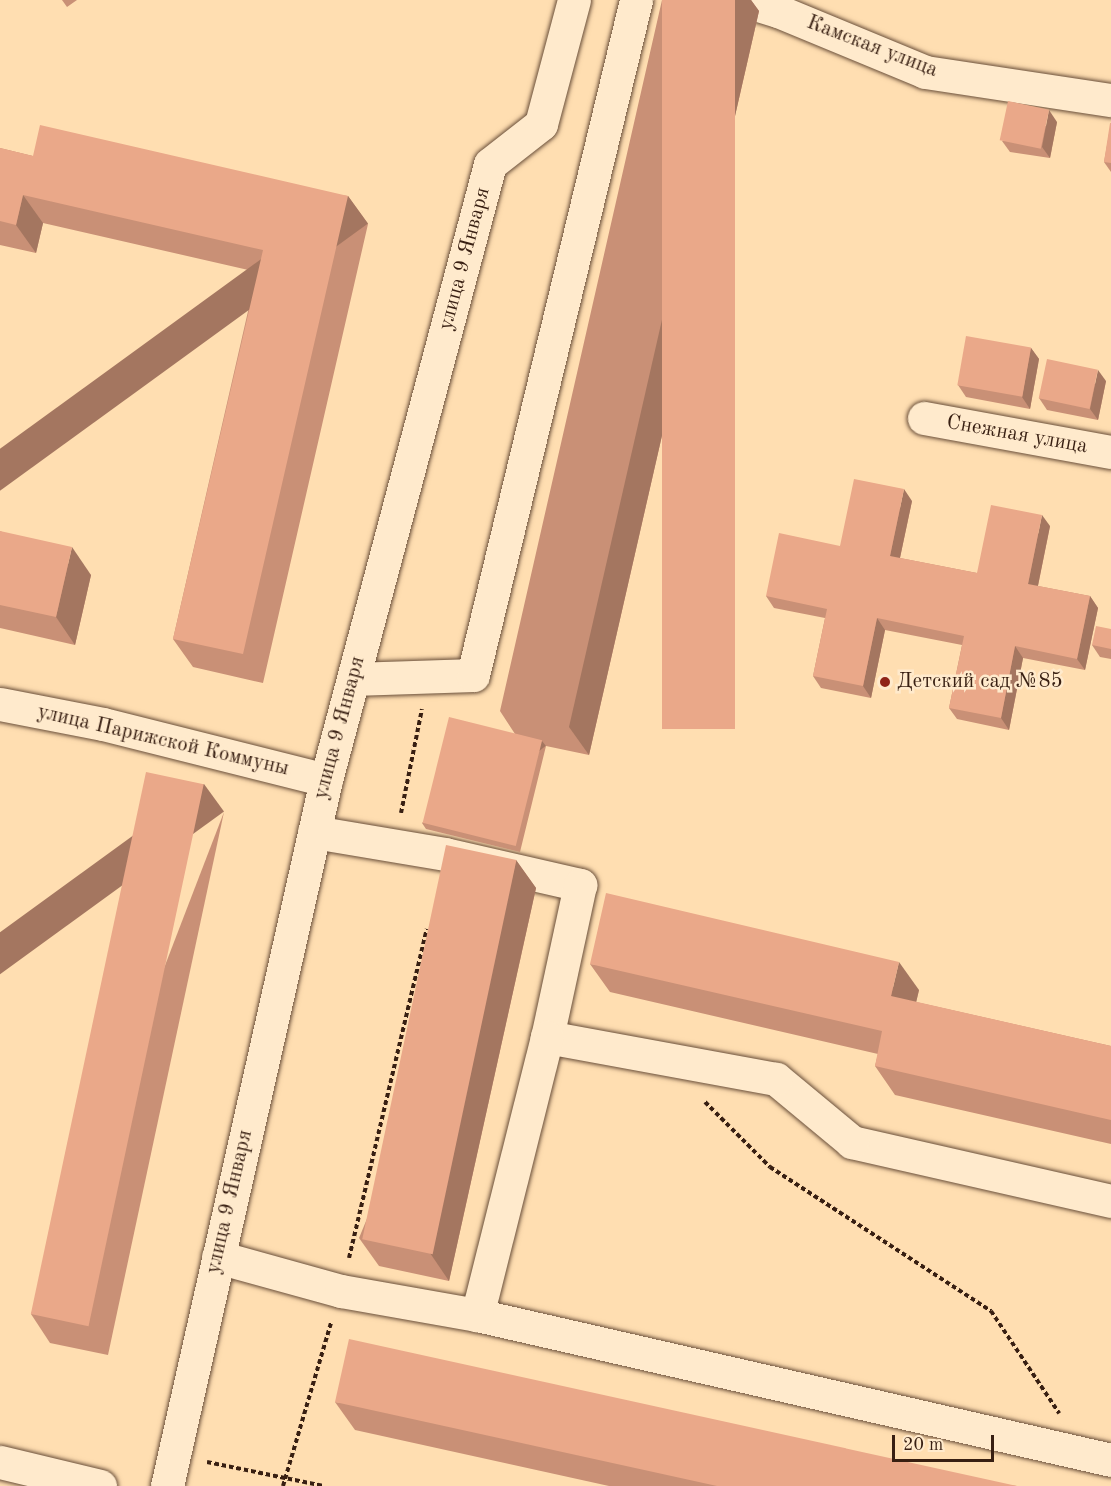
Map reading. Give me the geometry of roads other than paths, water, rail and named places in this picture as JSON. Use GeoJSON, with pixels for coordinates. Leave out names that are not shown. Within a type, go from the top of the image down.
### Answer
{"type":"FeatureCollection","features":[{"type":"Feature","properties":{"kind":"street","name":"улица 9 Января"},"geometry":{"type":"LineString","coordinates":[[171,1471],[326,780],[489,164],[541,124],[574,0]]}},
{"type":"Feature","properties":{"kind":"street"},"geometry":{"type":"LineString","coordinates":[[354,679],[473,675],[636,0]]}},
{"type":"Feature","properties":{"kind":"street","name":"Камская улица"},"geometry":{"type":"LineString","coordinates":[[742,0],[778,10],[925,72],[1111,100]]}},
{"type":"Feature","properties":{"kind":"street","name":"Снежная улица"},"geometry":{"type":"LineString","coordinates":[[924,418],[1111,452]]}},
{"type":"Feature","properties":{"kind":"street","name":"улица Парижской Коммуны"},"geometry":{"type":"LineString","coordinates":[[0,704],[103,724],[326,780]]}},
{"type":"Feature","properties":{"kind":"street"},"geometry":{"type":"LineString","coordinates":[[314,832],[395,843],[580,885],[547,1037],[477,1315]]}},
{"type":"Feature","properties":{"kind":"street"},"geometry":{"type":"LineString","coordinates":[[547,1037],[776,1079],[852,1142],[1111,1201]]}},
{"type":"Feature","properties":{"kind":"street"},"geometry":{"type":"LineString","coordinates":[[218,1257],[340,1291],[477,1315],[1111,1460]]}},
{"type":"Feature","properties":{"kind":"street"},"geometry":{"type":"LineString","coordinates":[[0,1462],[100,1486]]}},
{"type":"Feature","properties":{"kind":"place","name":"Детский сад №85"},"geometry":{"type":"Point","coordinates":[885,682]}}]}
